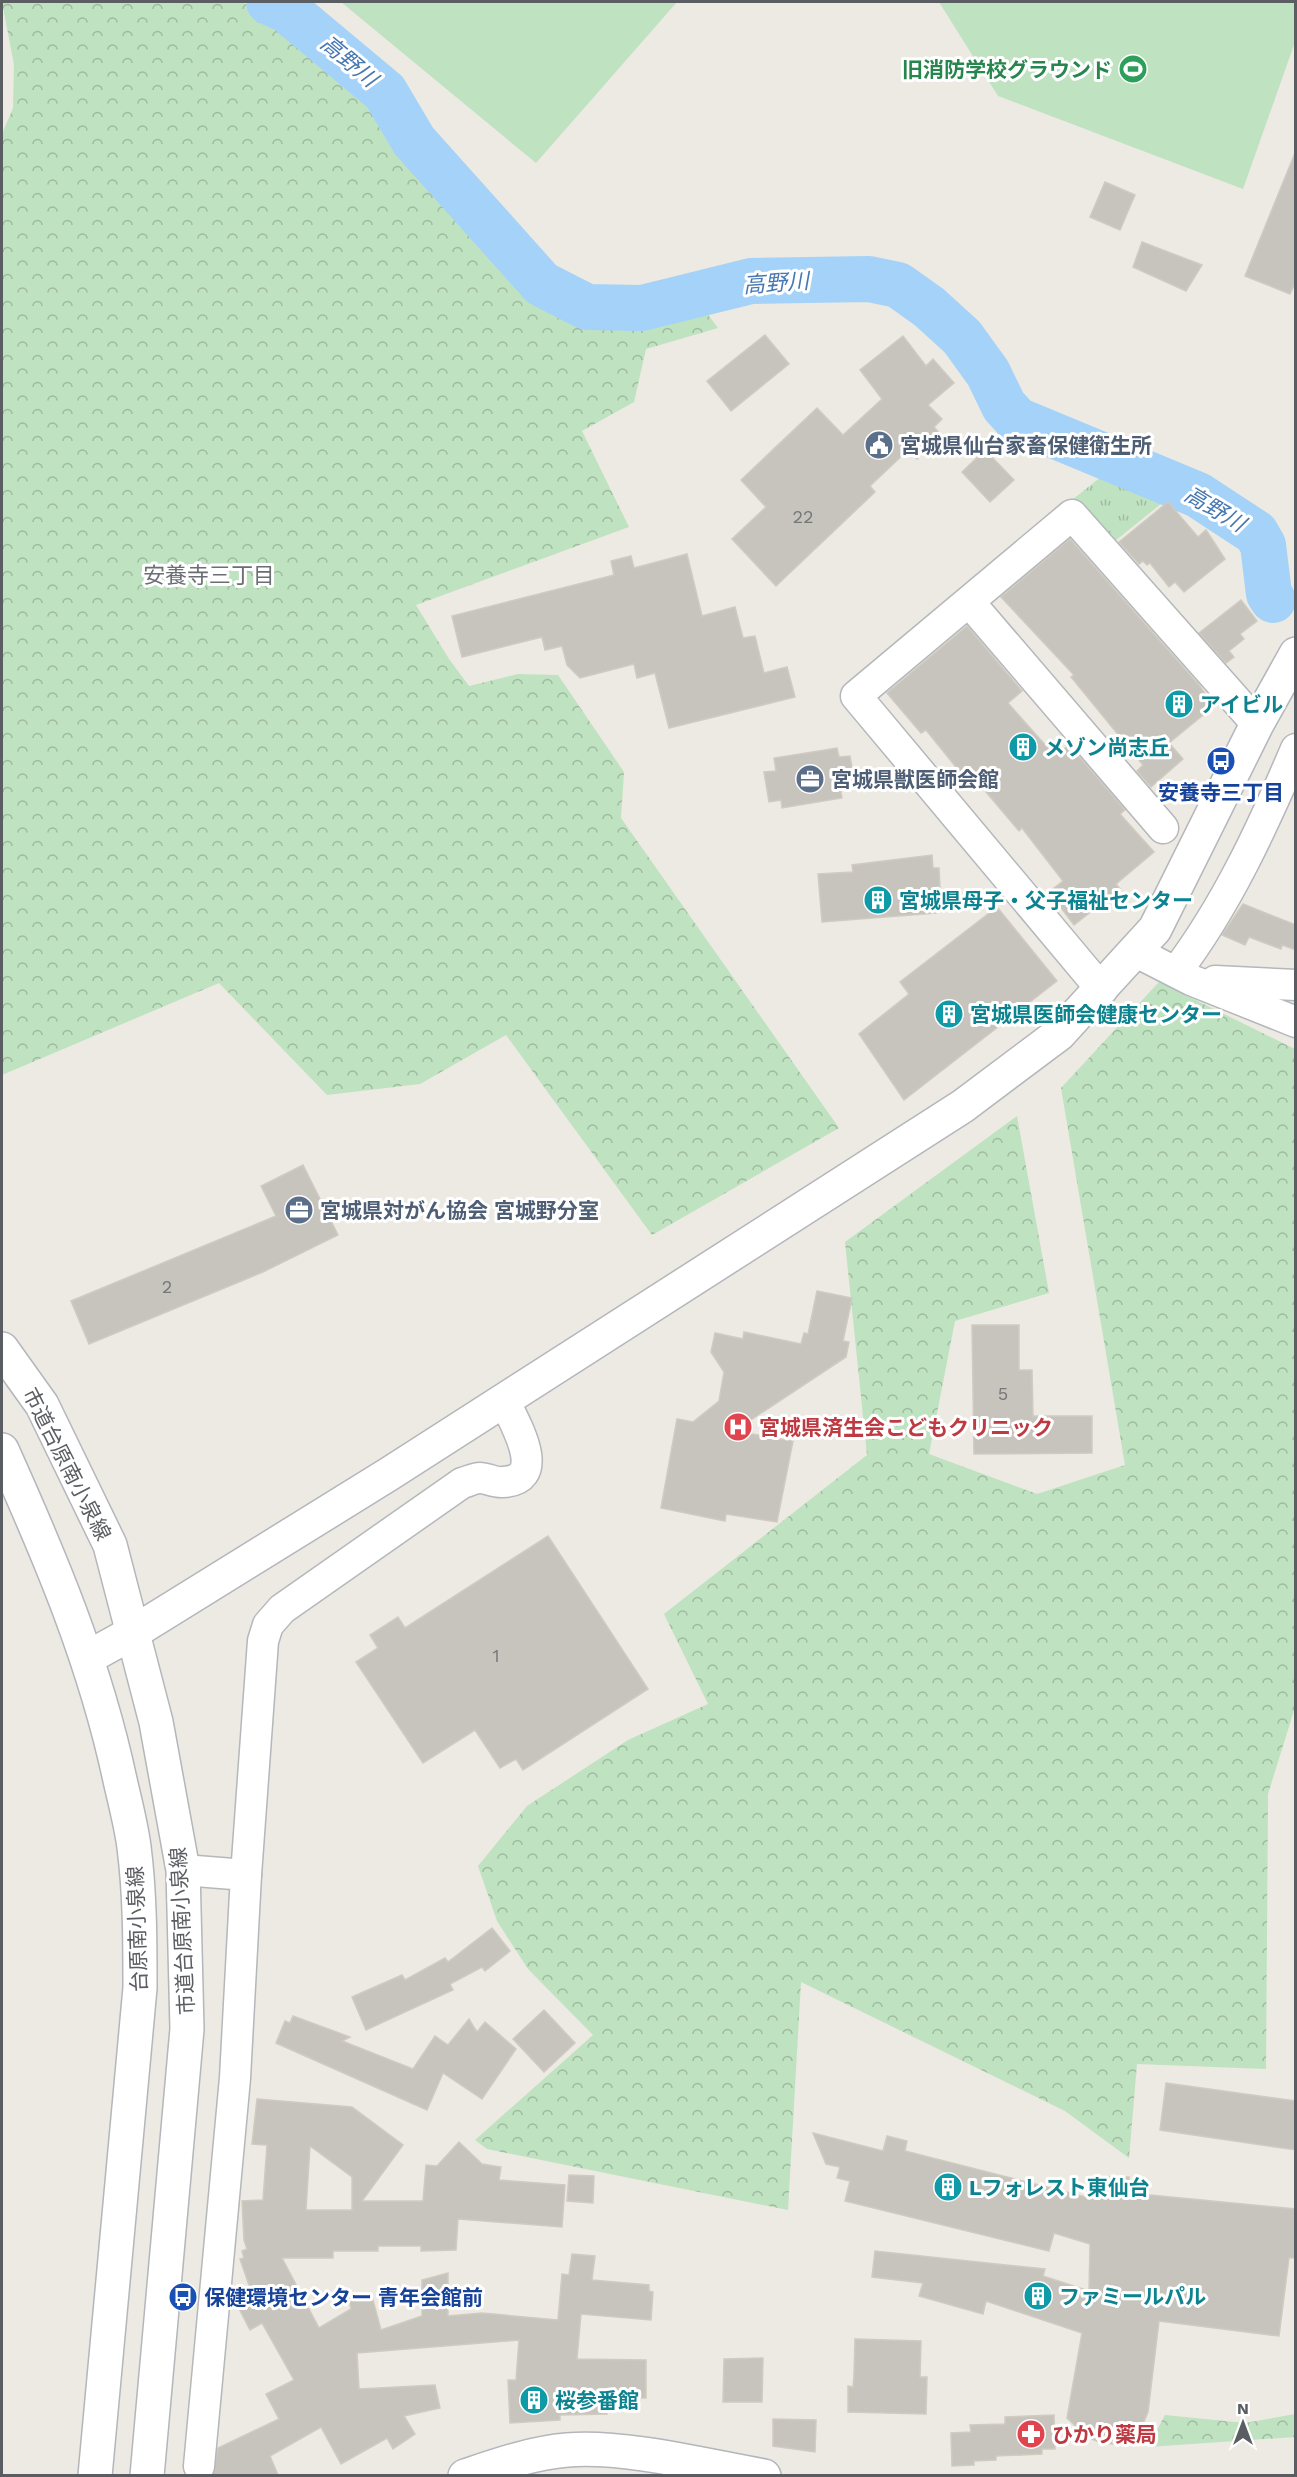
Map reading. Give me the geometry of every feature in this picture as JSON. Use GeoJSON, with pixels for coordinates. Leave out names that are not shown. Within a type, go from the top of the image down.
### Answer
{"type":"FeatureCollection","features":[{"type":"Feature","properties":{"kind":"street"},"geometry":{"type":"LineString","coordinates":[[1102,990],[856,696],[970,603],[1072,515],[1257,724]]}},
{"type":"Feature","properties":{"kind":"street"},"geometry":{"type":"LineString","coordinates":[[970,603],[1163,828]]}},
{"type":"Feature","properties":{"kind":"street"},"geometry":{"type":"LineString","coordinates":[[87,1658],[134,1632],[504,1400],[963,1106],[1059,1034],[1102,990],[1155,929],[1257,724],[1296,654]]}},
{"type":"Feature","properties":{"kind":"street"},"geometry":{"type":"LineString","coordinates":[[1184,976],[1191,954],[1258,838],[1296,749]]}},
{"type":"Feature","properties":{"kind":"street"},"geometry":{"type":"LineString","coordinates":[[1136,952],[1184,976],[1296,1022]]}},
{"type":"Feature","properties":{"kind":"street"},"geometry":{"type":"LineString","coordinates":[[1184,976],[1296,985]]}},
{"type":"Feature","properties":{"kind":"street","name":"市道台原南小泉線"},"geometry":{"type":"LineString","coordinates":[[2,1349],[42,1405],[110,1545],[156,1722],[183,1870],[187,2029],[147,2475]]}},
{"type":"Feature","properties":{"kind":"street"},"geometry":{"type":"LineString","coordinates":[[200,2466],[235,2078],[246,1875],[263,1641],[268,1625],[282,1609],[462,1484],[480,1478],[500,1483],[516,1480],[528,1463],[524,1440],[504,1400]]}},
{"type":"Feature","properties":{"kind":"street","name":"台原南小泉線"},"geometry":{"type":"LineString","coordinates":[[2,1450],[55,1568],[108,1722],[129,1819],[140,1916],[140,1988],[95,2475]]}},
{"type":"Feature","properties":{"kind":"street"},"geometry":{"type":"LineString","coordinates":[[183,1870],[246,1875]]}},
{"type":"Feature","properties":{"kind":"street"},"geometry":{"type":"LineString","coordinates":[[465,2475],[539,2454],[593,2450],[764,2475]]}},
{"type":"Feature","properties":{"kind":"green space"},"geometry":{"type":"Polygon","coordinates":[[[2,2],[242,2],[279,21],[409,147],[541,290],[588,314],[636,317],[697,300],[718,328],[646,349],[634,402],[582,431],[629,527],[416,605],[449,659],[469,686],[518,674],[558,675],[624,772],[621,818],[839,1128],[652,1235],[506,1035],[420,1084],[327,1095],[219,983],[2,1075],[2,134],[13,108],[14,65],[2,2]]]}},
{"type":"Feature","properties":{"kind":"green space"},"geometry":{"type":"Polygon","coordinates":[[[341,2],[677,2],[536,163],[341,2]]]}},
{"type":"Feature","properties":{"kind":"green space","name":"旧消防学校グラウンド"},"geometry":{"type":"Polygon","coordinates":[[[939,2],[1295,2],[1295,42],[1243,189],[998,96],[939,2]]]}},
{"type":"Feature","properties":{"kind":"green space"},"geometry":{"type":"Polygon","coordinates":[[[1102,476],[1167,499],[1115,541],[1072,500],[1102,476]]]}},
{"type":"Feature","properties":{"kind":"green space"},"geometry":{"type":"Polygon","coordinates":[[[1159,982],[1295,1049],[1296,1704],[1268,1794],[1266,2069],[1137,2064],[1129,2158],[1065,2111],[801,1982],[788,2210],[487,2149],[475,2140],[593,2035],[528,1969],[497,1921],[478,1866],[527,1806],[628,1740],[708,1704],[664,1614],[867,1455],[845,1242],[1017,1116],[1049,1293],[955,1321],[929,1454],[1037,1494],[1125,1465],[1061,1088],[1159,982]]]}},
{"type":"Feature","properties":{"kind":"green space"},"geometry":{"type":"Polygon","coordinates":[[[1295,2414],[1295,2437],[1148,2447],[1165,2415],[1245,2423],[1295,2414]]]}},
{"type":"Feature","properties":{"kind":"building"},"geometry":{"type":"Polygon","coordinates":[[[1295,153],[1296,281],[1290,294],[1245,276],[1295,153]]]}},
{"type":"Feature","properties":{"kind":"building"},"geometry":{"type":"Polygon","coordinates":[[[1105,182],[1135,195],[1120,230],[1090,217],[1105,182]]]}},
{"type":"Feature","properties":{"kind":"building"},"geometry":{"type":"Polygon","coordinates":[[[1142,242],[1202,265],[1186,291],[1133,267],[1142,242]]]}},
{"type":"Feature","properties":{"kind":"building"},"geometry":{"type":"Polygon","coordinates":[[[765,335],[789,364],[731,411],[707,381],[765,335]]]}},
{"type":"Feature","properties":{"kind":"building"},"geometry":{"type":"Polygon","coordinates":[[[903,336],[926,366],[933,359],[954,383],[928,405],[942,419],[934,427],[942,436],[917,459],[908,450],[870,486],[875,492],[776,586],[732,539],[766,507],[741,480],[817,408],[843,435],[882,399],[860,370],[903,336]]]}},
{"type":"Feature","properties":{"kind":"building"},"geometry":{"type":"Polygon","coordinates":[[[985,450],[1014,480],[990,502],[962,472],[985,450]]]}},
{"type":"Feature","properties":{"kind":"building"},"geometry":{"type":"Polygon","coordinates":[[[1168,502],[1198,537],[1206,530],[1225,559],[1184,592],[1175,582],[1169,587],[1150,563],[1147,565],[1143,561],[1139,564],[1119,542],[1168,502]]]}},
{"type":"Feature","properties":{"kind":"building"},"geometry":{"type":"Polygon","coordinates":[[[1070,539],[1199,685],[1214,706],[1169,743],[1183,759],[1151,787],[1137,771],[1143,765],[1071,677],[1074,675],[1001,597],[1070,539]]]}},
{"type":"Feature","properties":{"kind":"building"},"geometry":{"type":"Polygon","coordinates":[[[687,554],[702,616],[735,607],[743,638],[755,636],[764,673],[787,667],[795,697],[669,728],[655,673],[637,678],[634,664],[580,678],[567,665],[562,646],[545,650],[542,637],[462,657],[452,616],[614,575],[611,561],[631,556],[634,568],[687,554]]]}},
{"type":"Feature","properties":{"kind":"building"},"geometry":{"type":"Polygon","coordinates":[[[1241,600],[1257,621],[1240,634],[1244,639],[1229,651],[1234,657],[1226,663],[1199,633],[1241,600]]]}},
{"type":"Feature","properties":{"kind":"building"},"geometry":{"type":"Polygon","coordinates":[[[967,626],[1022,691],[1008,703],[1055,756],[1069,745],[1125,810],[1120,814],[1154,852],[1116,884],[1120,889],[1074,925],[1049,892],[1063,881],[1022,828],[1019,831],[970,773],[964,777],[926,730],[921,733],[887,693],[967,626]]]}},
{"type":"Feature","properties":{"kind":"building","name":"宮城県獣医師会館"},"geometry":{"type":"Polygon","coordinates":[[[837,748],[839,757],[850,756],[855,785],[840,788],[842,798],[782,808],[781,800],[769,802],[764,772],[776,771],[774,758],[837,748]]]}},
{"type":"Feature","properties":{"kind":"building","name":"宮城県母子・父子福祉センター"},"geometry":{"type":"Polygon","coordinates":[[[932,855],[933,868],[939,868],[940,887],[934,888],[936,913],[822,922],[818,874],[853,872],[852,865],[932,855]]]}},
{"type":"Feature","properties":{"kind":"building"},"geometry":{"type":"Polygon","coordinates":[[[1243,904],[1296,925],[1296,950],[1282,945],[1281,949],[1249,937],[1245,945],[1222,935],[1243,904]]]}},
{"type":"Feature","properties":{"kind":"building","name":"宮城県医師会健康センター"},"geometry":{"type":"Polygon","coordinates":[[[997,907],[1057,981],[904,1100],[859,1034],[909,994],[900,982],[997,907]]]}},
{"type":"Feature","properties":{"kind":"building"},"geometry":{"type":"Polygon","coordinates":[[[303,1165],[338,1235],[263,1272],[89,1344],[71,1301],[276,1216],[261,1186],[303,1165]]]}},
{"type":"Feature","properties":{"kind":"building"},"geometry":{"type":"Polygon","coordinates":[[[817,1291],[852,1298],[843,1341],[849,1342],[846,1357],[734,1431],[793,1441],[777,1522],[726,1514],[725,1521],[661,1508],[677,1419],[693,1422],[719,1401],[724,1372],[711,1352],[715,1333],[743,1339],[744,1332],[801,1344],[804,1333],[808,1334],[817,1291]]]}},
{"type":"Feature","properties":{"kind":"building"},"geometry":{"type":"Polygon","coordinates":[[[972,1325],[1019,1325],[1019,1370],[1032,1370],[1033,1416],[1092,1416],[1092,1453],[974,1454],[972,1325]]]}},
{"type":"Feature","properties":{"kind":"building"},"geometry":{"type":"Polygon","coordinates":[[[548,1536],[648,1689],[523,1770],[516,1759],[500,1768],[475,1730],[423,1763],[356,1662],[378,1648],[370,1635],[398,1617],[405,1628],[548,1536]]]}},
{"type":"Feature","properties":{"kind":"building"},"geometry":{"type":"Polygon","coordinates":[[[492,1928],[510,1951],[485,1971],[482,1967],[450,1984],[453,1990],[366,2030],[352,1997],[402,1975],[405,1980],[445,1958],[448,1962],[492,1928]]]}},
{"type":"Feature","properties":{"kind":"building"},"geometry":{"type":"Polygon","coordinates":[[[544,2010],[575,2043],[544,2072],[513,2039],[544,2010]]]}},
{"type":"Feature","properties":{"kind":"building"},"geometry":{"type":"Polygon","coordinates":[[[293,2016],[350,2037],[342,2041],[413,2069],[435,2036],[448,2045],[469,2019],[477,2032],[485,2022],[516,2049],[482,2099],[443,2073],[427,2110],[276,2043],[285,2021],[290,2023],[293,2016]]]}},
{"type":"Feature","properties":{"kind":"building"},"geometry":{"type":"Polygon","coordinates":[[[1166,2083],[1296,2101],[1296,2150],[1160,2130],[1166,2083]]]}},
{"type":"Feature","properties":{"kind":"building"},"geometry":{"type":"Polygon","coordinates":[[[257,2099],[352,2107],[403,2145],[362,2201],[423,2201],[426,2165],[437,2166],[459,2142],[482,2164],[501,2167],[499,2180],[565,2185],[562,2227],[458,2219],[456,2250],[421,2251],[421,2246],[378,2246],[378,2251],[333,2251],[333,2258],[282,2258],[319,2328],[351,2309],[349,2299],[371,2293],[381,2330],[422,2316],[422,2280],[448,2273],[448,2316],[482,2313],[558,2320],[562,2274],[569,2275],[572,2254],[595,2256],[592,2280],[649,2285],[649,2291],[653,2292],[651,2320],[581,2314],[577,2359],[646,2360],[646,2398],[607,2398],[607,2414],[560,2415],[560,2420],[510,2423],[508,2380],[516,2380],[519,2340],[357,2353],[359,2389],[435,2385],[440,2408],[404,2416],[415,2434],[393,2449],[387,2438],[341,2464],[321,2427],[270,2456],[278,2475],[213,2475],[218,2448],[279,2419],[266,2394],[294,2380],[262,2323],[250,2330],[233,2297],[250,2288],[240,2259],[244,2258],[242,2251],[247,2249],[244,2240],[242,2201],[263,2200],[267,2145],[252,2144],[257,2099]],[[310,2146],[306,2210],[352,2210],[352,2177],[310,2146]]]}},
{"type":"Feature","properties":{"kind":"building"},"geometry":{"type":"Polygon","coordinates":[[[813,2133],[883,2151],[887,2136],[907,2141],[905,2151],[1090,2198],[1091,2177],[1129,2177],[1129,2193],[1296,2209],[1296,2258],[1289,2258],[1279,2336],[1159,2321],[1148,2412],[1143,2424],[1136,2434],[1125,2441],[1112,2444],[1087,2437],[1067,2418],[1082,2333],[986,2301],[983,2314],[919,2296],[923,2283],[872,2277],[875,2251],[1045,2269],[1043,2276],[1089,2291],[1090,2244],[1054,2233],[1049,2251],[845,2201],[850,2181],[837,2178],[840,2167],[826,2164],[813,2133]]]}},
{"type":"Feature","properties":{"kind":"building"},"geometry":{"type":"Polygon","coordinates":[[[569,2175],[594,2176],[593,2203],[567,2201],[569,2175]]]}},
{"type":"Feature","properties":{"kind":"building"},"geometry":{"type":"Polygon","coordinates":[[[855,2339],[921,2341],[920,2377],[927,2377],[926,2414],[848,2412],[848,2386],[853,2387],[855,2339]]]}},
{"type":"Feature","properties":{"kind":"building"},"geometry":{"type":"Polygon","coordinates":[[[763,2358],[762,2402],[723,2402],[724,2359],[763,2358]]]}},
{"type":"Feature","properties":{"kind":"building"},"geometry":{"type":"Polygon","coordinates":[[[1054,2415],[1055,2449],[1042,2449],[1042,2454],[996,2456],[996,2460],[974,2461],[974,2465],[952,2466],[951,2433],[971,2432],[970,2425],[1005,2424],[1005,2417],[1054,2415]]]}},
{"type":"Feature","properties":{"kind":"building"},"geometry":{"type":"Polygon","coordinates":[[[773,2419],[816,2420],[815,2452],[773,2446],[773,2419]]]}},
{"type":"Feature","properties":{"kind":"waterway","name":"高野川"},"geometry":{"type":"LineString","coordinates":[[269,2],[287,10],[385,92],[414,141],[542,284],[587,307],[642,308],[751,281],[869,279],[898,285],[929,307],[962,337],[988,373],[1004,406],[1017,420],[1198,495],[1256,533],[1263,545],[1269,594],[1273,600]]}},
{"type":"Feature","properties":{"kind":"place","name":"旧消防学校グラウンド"},"geometry":{"type":"Point","coordinates":[1133,69]}},
{"type":"Feature","properties":{"kind":"place","name":"宮城県仙台家畜保健衛生所"},"geometry":{"type":"Point","coordinates":[879,445]}},
{"type":"Feature","properties":{"kind":"place","name":"アイビル"},"geometry":{"type":"Point","coordinates":[1179,704]}},
{"type":"Feature","properties":{"kind":"place","name":"メゾン尚志丘"},"geometry":{"type":"Point","coordinates":[1023,747]}},
{"type":"Feature","properties":{"kind":"place","name":"安養寺三丁目"},"geometry":{"type":"Point","coordinates":[1221,761]}},
{"type":"Feature","properties":{"kind":"place","name":"宮城県獣医師会館"},"geometry":{"type":"Point","coordinates":[810,779]}},
{"type":"Feature","properties":{"kind":"place","name":"宮城県母子・父子福祉センター"},"geometry":{"type":"Point","coordinates":[878,900]}},
{"type":"Feature","properties":{"kind":"place","name":"宮城県医師会健康センター"},"geometry":{"type":"Point","coordinates":[949,1014]}},
{"type":"Feature","properties":{"kind":"place","name":"宮城県対がん協会 宮城野分室"},"geometry":{"type":"Point","coordinates":[299,1210]}},
{"type":"Feature","properties":{"kind":"place","name":"宮城県済生会こどもクリニック"},"geometry":{"type":"Point","coordinates":[738,1427]}},
{"type":"Feature","properties":{"kind":"place","name":"Lフォレスト東仙台"},"geometry":{"type":"Point","coordinates":[948,2187]}},
{"type":"Feature","properties":{"kind":"place","name":"ファミールパル"},"geometry":{"type":"Point","coordinates":[1038,2296]}},
{"type":"Feature","properties":{"kind":"place","name":"保健環境センター 青年会館前"},"geometry":{"type":"Point","coordinates":[183,2297]}},
{"type":"Feature","properties":{"kind":"place","name":"桜参番館"},"geometry":{"type":"Point","coordinates":[534,2400]}},
{"type":"Feature","properties":{"kind":"place","name":"ひかり薬局"},"geometry":{"type":"Point","coordinates":[1031,2434]}},
{"type":"Feature","properties":{"kind":"district","name":"安養寺三丁目"},"geometry":{"type":"Point","coordinates":[209,575]}}]}
